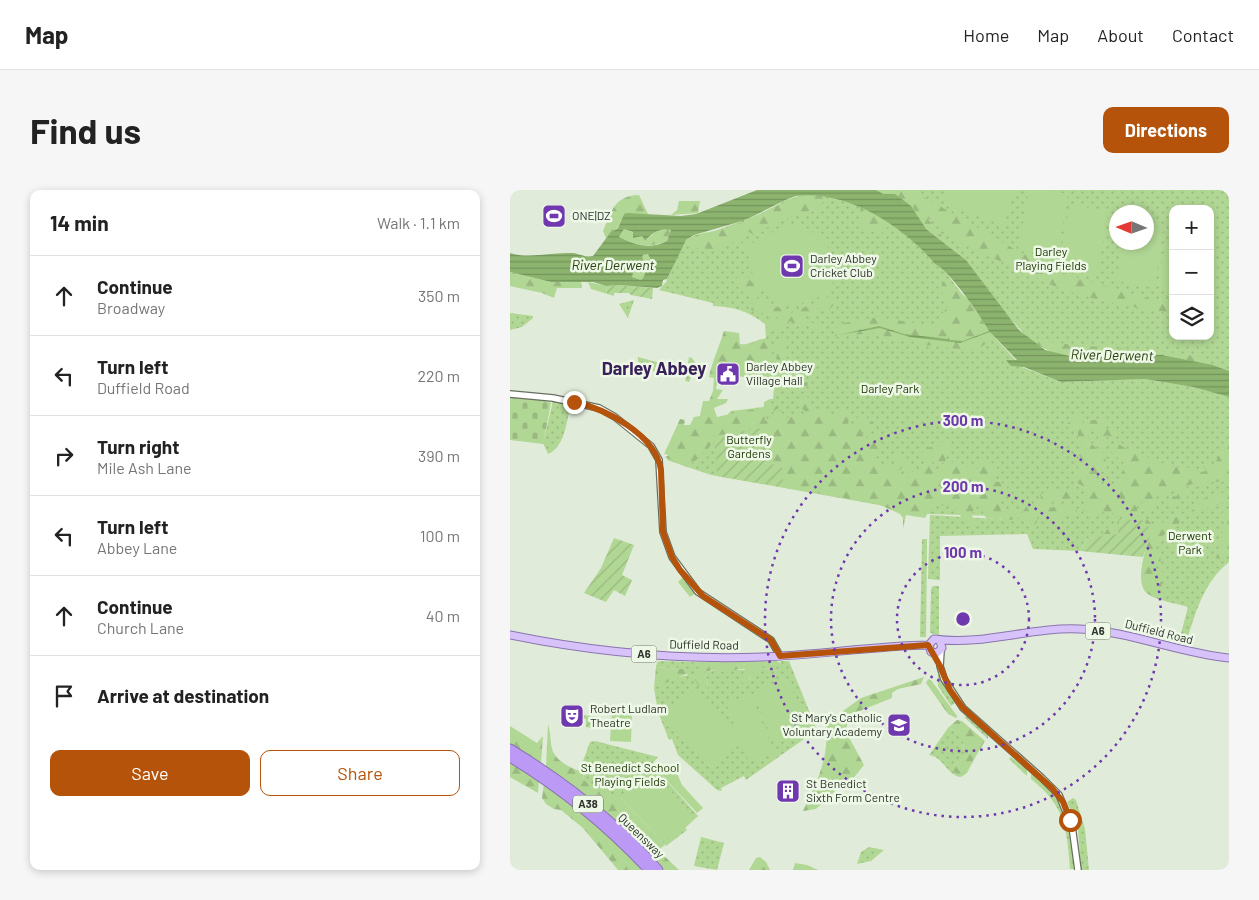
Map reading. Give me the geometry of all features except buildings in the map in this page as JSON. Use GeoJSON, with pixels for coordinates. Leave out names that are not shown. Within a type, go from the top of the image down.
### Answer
{"type":"FeatureCollection","features":[{"type":"Feature","properties":{"kind":"highway","name":"Queensway"},"geometry":{"type":"LineString","coordinates":[[510,749],[558,781],[596,810],[640,850],[658,870]]}},
{"type":"Feature","properties":{"kind":"highway","name":"Queensway"},"geometry":{"type":"LineString","coordinates":[[510,756],[585,809],[635,854],[649,870]]}},
{"type":"Feature","properties":{"kind":"main road","name":"Duffield Road"},"geometry":{"type":"LineString","coordinates":[[940,641],[964,642],[1039,631],[1079,629],[1126,635],[1203,655],[1229,658]]}},
{"type":"Feature","properties":{"kind":"main road","name":"Duffield Road"},"geometry":{"type":"LineString","coordinates":[[510,635],[571,647],[623,653],[726,658],[930,649],[941,651],[964,642]]}},
{"type":"Feature","properties":{"kind":"main road"},"geometry":{"type":"LineString","coordinates":[[930,649],[932,640],[940,641],[941,651]]}},
{"type":"Feature","properties":{"kind":"street"},"geometry":{"type":"LineString","coordinates":[[510,394],[553,398],[599,408],[615,417],[644,440],[659,458],[663,532],[672,557],[698,592],[771,640],[780,656]]}},
{"type":"Feature","properties":{"kind":"street"},"geometry":{"type":"LineString","coordinates":[[930,649],[940,666],[948,686],[963,708],[1042,778],[1058,796],[1072,826],[1078,870]]}},
{"type":"Feature","properties":{"kind":"street"},"geometry":{"type":"LineString","coordinates":[[940,666],[941,651]]}},
{"type":"Feature","properties":{"kind":"green space","name":"Darley Playing Fields"},"geometry":{"type":"Polygon","coordinates":[[[876,190],[1224,190],[1229,193],[1229,371],[1213,365],[1101,357],[1029,339],[1007,315],[966,260],[876,190]]]}},
{"type":"Feature","properties":{"kind":"green space"},"geometry":{"type":"Polygon","coordinates":[[[876,190],[912,190],[1016,250],[1071,276],[1154,300],[1169,300],[1169,312],[1117,304],[1051,285],[1035,277],[1026,268],[989,257],[970,247],[927,218],[952,248],[926,229],[913,208],[895,194],[883,194],[876,190]]]}},
{"type":"Feature","properties":{"kind":"green space"},"geometry":{"type":"Polygon","coordinates":[[[949,190],[1015,190],[1003,225],[944,204],[949,190]]]}},
{"type":"Feature","properties":{"kind":"green space"},"geometry":{"type":"Polygon","coordinates":[[[1029,190],[1046,190],[1068,194],[1057,257],[1018,250],[1029,190]]]}},
{"type":"Feature","properties":{"kind":"green space","name":"Darley Park"},"geometry":{"type":"Polygon","coordinates":[[[809,193],[833,193],[851,199],[878,213],[903,231],[935,264],[941,266],[996,339],[1022,367],[1061,382],[1145,379],[1193,387],[1229,397],[1229,562],[1213,579],[1201,599],[1186,643],[1179,641],[1188,607],[1156,598],[1148,594],[1144,589],[1141,573],[1142,564],[1152,531],[1088,538],[1080,551],[1033,549],[1027,534],[940,536],[940,580],[928,579],[930,515],[997,519],[1030,517],[929,514],[711,475],[667,460],[670,447],[713,429],[731,411],[763,407],[770,399],[773,399],[774,388],[760,380],[741,376],[743,345],[766,338],[765,324],[740,310],[713,306],[713,303],[659,290],[666,282],[683,243],[760,214],[786,200],[809,193]]]}},
{"type":"Feature","properties":{"kind":"green space"},"geometry":{"type":"Polygon","coordinates":[[[809,193],[827,193],[819,211],[812,211],[786,219],[768,227],[755,236],[748,231],[733,243],[718,244],[720,250],[696,248],[683,243],[695,235],[731,226],[786,201],[809,193]]]}},
{"type":"Feature","properties":{"kind":"green space"},"geometry":{"type":"Polygon","coordinates":[[[639,195],[648,214],[624,214],[618,227],[606,238],[603,231],[615,206],[624,198],[639,195]]]}},
{"type":"Feature","properties":{"kind":"green space"},"geometry":{"type":"Polygon","coordinates":[[[679,201],[700,201],[698,213],[671,215],[677,210],[679,201]]]}},
{"type":"Feature","properties":{"kind":"green space"},"geometry":{"type":"Polygon","coordinates":[[[1070,204],[1109,212],[1097,275],[1058,267],[1070,204]]]}},
{"type":"Feature","properties":{"kind":"green space"},"geometry":{"type":"Polygon","coordinates":[[[861,205],[892,221],[883,233],[864,230],[858,224],[861,205]]]}},
{"type":"Feature","properties":{"kind":"green space","name":"Darley Abbey Cricket Club"},"geometry":{"type":"Polygon","coordinates":[[[798,224],[815,233],[828,248],[836,266],[835,275],[828,290],[814,299],[797,304],[780,304],[773,301],[761,288],[750,268],[750,251],[741,246],[745,238],[754,243],[783,226],[798,224]]]}},
{"type":"Feature","properties":{"kind":"green space"},"geometry":{"type":"Polygon","coordinates":[[[1154,226],[1163,228],[1155,288],[1116,281],[1122,250],[1154,250],[1154,226]]]}},
{"type":"Feature","properties":{"kind":"green space"},"geometry":{"type":"Polygon","coordinates":[[[665,228],[671,230],[667,241],[654,245],[637,244],[619,237],[624,229],[642,236],[645,241],[658,230],[665,228]]]}},
{"type":"Feature","properties":{"kind":"green space"},"geometry":{"type":"Polygon","coordinates":[[[1165,240],[1169,240],[1169,290],[1159,289],[1165,240]]]}},
{"type":"Feature","properties":{"kind":"green space"},"geometry":{"type":"Polygon","coordinates":[[[648,254],[651,261],[643,278],[641,280],[632,277],[637,260],[643,255],[648,254]]]}},
{"type":"Feature","properties":{"kind":"green space"},"geometry":{"type":"Polygon","coordinates":[[[1214,264],[1217,264],[1215,290],[1214,264]]]}},
{"type":"Feature","properties":{"kind":"green space"},"geometry":{"type":"Polygon","coordinates":[[[510,272],[551,282],[581,282],[582,288],[557,288],[554,298],[542,293],[510,286],[510,272]]]}},
{"type":"Feature","properties":{"kind":"green space"},"geometry":{"type":"Polygon","coordinates":[[[737,274],[747,276],[751,281],[761,283],[759,288],[761,294],[756,299],[758,302],[764,299],[774,307],[787,309],[791,313],[835,294],[837,301],[829,310],[817,308],[815,314],[800,315],[816,325],[823,326],[820,331],[807,324],[800,325],[790,321],[786,326],[770,332],[767,328],[768,321],[776,320],[778,317],[751,310],[753,304],[750,302],[753,299],[743,293],[742,288],[738,287],[737,274]]]}},
{"type":"Feature","properties":{"kind":"green space"},"geometry":{"type":"Polygon","coordinates":[[[945,280],[968,299],[995,338],[974,351],[885,338],[881,332],[835,337],[838,324],[878,317],[939,327],[939,318],[948,306],[940,288],[945,280]]]}},
{"type":"Feature","properties":{"kind":"green space"},"geometry":{"type":"Polygon","coordinates":[[[588,282],[606,286],[607,293],[614,293],[614,296],[591,289],[588,282]]]}},
{"type":"Feature","properties":{"kind":"green space"},"geometry":{"type":"Polygon","coordinates":[[[619,285],[653,288],[652,299],[629,293],[607,293],[606,286],[619,285]]]}},
{"type":"Feature","properties":{"kind":"green space"},"geometry":{"type":"Polygon","coordinates":[[[634,300],[628,318],[619,304],[634,300]]]}},
{"type":"Feature","properties":{"kind":"green space"},"geometry":{"type":"Polygon","coordinates":[[[510,313],[533,316],[533,318],[522,327],[510,330],[510,313]]]}},
{"type":"Feature","properties":{"kind":"green space","name":"Butterfly Gardens"},"geometry":{"type":"Polygon","coordinates":[[[724,331],[739,333],[740,344],[747,345],[761,339],[772,344],[784,340],[787,343],[785,346],[789,351],[788,357],[778,360],[776,358],[777,355],[773,351],[770,356],[771,362],[767,367],[775,374],[780,372],[784,381],[789,377],[788,371],[793,369],[792,360],[798,371],[795,379],[799,383],[809,382],[807,386],[775,388],[748,377],[737,377],[737,371],[719,371],[716,389],[723,390],[717,399],[728,399],[726,403],[714,408],[717,417],[764,409],[764,402],[770,399],[770,405],[777,405],[777,409],[767,416],[764,421],[781,410],[784,418],[792,417],[794,420],[798,414],[803,418],[808,413],[797,405],[800,399],[808,397],[815,412],[824,411],[837,417],[842,411],[851,412],[848,423],[851,426],[859,416],[865,416],[873,423],[868,430],[862,433],[865,439],[876,433],[879,435],[877,442],[880,447],[874,453],[882,466],[882,471],[887,464],[891,467],[897,461],[896,454],[899,453],[901,455],[899,459],[906,461],[900,470],[895,472],[903,478],[907,478],[908,475],[904,470],[905,466],[913,467],[912,472],[914,472],[924,465],[925,462],[919,459],[924,449],[938,447],[942,442],[949,441],[954,445],[945,458],[946,460],[941,464],[932,462],[932,469],[942,472],[948,466],[947,463],[955,462],[961,466],[972,468],[975,476],[979,470],[973,464],[980,460],[996,464],[998,472],[994,478],[995,482],[1001,482],[1007,487],[1008,493],[1000,502],[1001,512],[1017,511],[1019,514],[1022,513],[1026,507],[1026,499],[1029,499],[1032,503],[1028,509],[1032,512],[1041,498],[1040,494],[1054,491],[1056,497],[1062,492],[1062,488],[1074,491],[1073,499],[1066,502],[1057,499],[1050,504],[1051,508],[1065,506],[1072,507],[1078,511],[1074,515],[1052,520],[1047,514],[1038,516],[1036,524],[1030,526],[1019,518],[1003,521],[1001,518],[995,520],[991,518],[989,521],[983,514],[984,507],[979,505],[973,510],[972,520],[977,521],[977,524],[971,525],[967,520],[961,519],[960,513],[951,505],[932,506],[925,518],[906,515],[903,529],[903,518],[900,514],[878,504],[783,487],[782,465],[767,464],[766,457],[715,441],[686,467],[665,457],[670,455],[664,454],[680,419],[685,420],[684,425],[690,425],[694,417],[700,416],[703,401],[709,401],[713,391],[714,378],[709,377],[724,331]]]}},
{"type":"Feature","properties":{"kind":"green space"},"geometry":{"type":"Polygon","coordinates":[[[1030,336],[1072,345],[1183,354],[1202,358],[1213,365],[1144,354],[1073,357],[1044,349],[1029,339],[1030,336]]]}},
{"type":"Feature","properties":{"kind":"green space"},"geometry":{"type":"Polygon","coordinates":[[[638,357],[660,363],[657,372],[645,369],[646,365],[638,362],[638,357]]]}},
{"type":"Feature","properties":{"kind":"green space"},"geometry":{"type":"Polygon","coordinates":[[[689,357],[696,364],[689,382],[685,381],[690,364],[688,363],[689,357]]]}},
{"type":"Feature","properties":{"kind":"green space"},"geometry":{"type":"Polygon","coordinates":[[[510,396],[545,399],[551,403],[543,444],[510,440],[510,396]]]}},
{"type":"Feature","properties":{"kind":"green space"},"geometry":{"type":"Polygon","coordinates":[[[553,401],[565,404],[569,412],[560,442],[548,454],[543,443],[553,401]]]}},
{"type":"Feature","properties":{"kind":"green space"},"geometry":{"type":"Polygon","coordinates":[[[1079,413],[1084,414],[1087,420],[1082,422],[1086,425],[1091,420],[1104,420],[1104,424],[1099,428],[1103,431],[1112,426],[1116,427],[1116,435],[1112,437],[1106,435],[1104,446],[1097,440],[1099,436],[1091,429],[1084,432],[1088,434],[1089,442],[1096,448],[1093,453],[1095,454],[1100,450],[1103,451],[1107,467],[1105,471],[1087,479],[1091,481],[1096,478],[1101,479],[1102,488],[1108,486],[1112,490],[1121,482],[1124,463],[1112,453],[1110,447],[1116,443],[1136,451],[1140,456],[1155,459],[1157,464],[1163,463],[1182,469],[1186,467],[1199,473],[1206,471],[1203,465],[1204,462],[1208,461],[1213,464],[1216,462],[1221,449],[1229,444],[1229,481],[1213,482],[1196,487],[1193,484],[1185,486],[1189,489],[1186,495],[1187,498],[1192,498],[1193,501],[1190,503],[1187,500],[1170,505],[1172,495],[1176,497],[1183,488],[1156,496],[1154,500],[1157,501],[1152,510],[1144,508],[1140,496],[1134,504],[1137,508],[1137,516],[1142,520],[1125,520],[1124,517],[1119,521],[1118,534],[1103,534],[1103,530],[1114,524],[1119,512],[1108,514],[1104,511],[1092,516],[1083,515],[1086,488],[1076,482],[1078,466],[1084,461],[1078,454],[1086,447],[1078,439],[1078,432],[1068,428],[1067,424],[1079,413]]]}},
{"type":"Feature","properties":{"kind":"green space","name":"Butterfly Gardens"},"geometry":{"type":"Polygon","coordinates":[[[762,428],[767,464],[782,465],[783,487],[717,476],[714,436],[762,428]]]}},
{"type":"Feature","properties":{"kind":"green space"},"geometry":{"type":"Polygon","coordinates":[[[1229,491],[1229,501],[1188,515],[1202,499],[1229,491]]]}},
{"type":"Feature","properties":{"kind":"green space"},"geometry":{"type":"Polygon","coordinates":[[[1229,509],[1229,555],[1224,559],[1216,558],[1225,522],[1222,513],[1229,509]]]}},
{"type":"Feature","properties":{"kind":"green space"},"geometry":{"type":"Polygon","coordinates":[[[1178,514],[1183,517],[1180,522],[1159,539],[1153,550],[1160,553],[1161,565],[1153,567],[1154,570],[1167,573],[1162,577],[1150,576],[1161,580],[1163,594],[1159,598],[1148,594],[1142,582],[1142,564],[1152,531],[1143,520],[1146,518],[1155,528],[1162,522],[1165,524],[1178,514]]]}},
{"type":"Feature","properties":{"kind":"green space"},"geometry":{"type":"Polygon","coordinates":[[[1123,517],[1125,520],[1142,520],[1152,531],[1143,557],[1080,551],[1088,538],[1118,534],[1119,521],[1123,517]]]}},
{"type":"Feature","properties":{"kind":"green space"},"geometry":{"type":"Polygon","coordinates":[[[614,538],[634,545],[622,575],[632,580],[625,596],[614,590],[606,602],[584,593],[601,568],[614,538]]]}},
{"type":"Feature","properties":{"kind":"green space"},"geometry":{"type":"Polygon","coordinates":[[[922,539],[927,539],[926,637],[920,637],[922,539]]]}},
{"type":"Feature","properties":{"kind":"green space"},"geometry":{"type":"Polygon","coordinates":[[[683,577],[697,592],[690,597],[678,582],[683,577]]]}},
{"type":"Feature","properties":{"kind":"green space"},"geometry":{"type":"Polygon","coordinates":[[[933,586],[939,586],[939,635],[930,633],[931,589],[933,586]]]}},
{"type":"Feature","properties":{"kind":"green space"},"geometry":{"type":"Polygon","coordinates":[[[776,661],[781,663],[779,666],[772,669],[757,668],[745,684],[739,681],[745,669],[711,670],[705,672],[708,686],[706,691],[701,691],[693,676],[699,669],[696,662],[776,661]]]}},
{"type":"Feature","properties":{"kind":"green space","name":"St Benedict School Playing Fields"},"geometry":{"type":"Polygon","coordinates":[[[780,661],[789,661],[816,728],[814,732],[746,780],[744,776],[721,788],[722,791],[717,790],[678,755],[672,739],[669,740],[658,712],[654,688],[675,678],[688,675],[683,669],[656,667],[657,662],[696,662],[699,668],[701,691],[706,691],[708,686],[705,672],[730,669],[745,670],[749,680],[752,672],[757,668],[772,669],[781,663],[780,661]]]}},
{"type":"Feature","properties":{"kind":"green space"},"geometry":{"type":"Polygon","coordinates":[[[656,667],[683,669],[691,672],[654,688],[656,667]]]}},
{"type":"Feature","properties":{"kind":"green space"},"geometry":{"type":"Polygon","coordinates":[[[938,674],[955,703],[951,706],[938,686],[938,674]]]}},
{"type":"Feature","properties":{"kind":"green space"},"geometry":{"type":"Polygon","coordinates":[[[924,677],[921,684],[898,689],[892,693],[892,698],[852,714],[845,730],[864,765],[852,780],[835,791],[816,809],[803,811],[817,780],[824,758],[826,747],[825,724],[861,698],[924,677]]]}},
{"type":"Feature","properties":{"kind":"green space"},"geometry":{"type":"Polygon","coordinates":[[[788,678],[808,732],[774,745],[754,692],[788,678]]]}},
{"type":"Feature","properties":{"kind":"green space"},"geometry":{"type":"Polygon","coordinates":[[[928,679],[931,680],[957,716],[956,718],[948,714],[926,683],[928,679]]]}},
{"type":"Feature","properties":{"kind":"green space"},"geometry":{"type":"Polygon","coordinates":[[[694,690],[739,737],[726,703],[751,694],[774,753],[749,762],[740,739],[710,767],[664,718],[694,690]]]}},
{"type":"Feature","properties":{"kind":"green space"},"geometry":{"type":"Polygon","coordinates":[[[612,711],[632,712],[631,742],[610,741],[612,711]]]}},
{"type":"Feature","properties":{"kind":"green space"},"geometry":{"type":"Polygon","coordinates":[[[581,715],[600,717],[599,729],[586,727],[586,719],[581,718],[581,715]]]}},
{"type":"Feature","properties":{"kind":"green space"},"geometry":{"type":"Polygon","coordinates":[[[968,716],[988,733],[988,739],[964,717],[968,716]]]}},
{"type":"Feature","properties":{"kind":"green space"},"geometry":{"type":"Polygon","coordinates":[[[957,720],[962,721],[985,741],[967,771],[960,775],[954,772],[953,766],[968,755],[970,751],[964,752],[962,734],[948,728],[957,720]]]}},
{"type":"Feature","properties":{"kind":"green space"},"geometry":{"type":"Polygon","coordinates":[[[548,724],[552,749],[559,759],[570,767],[583,772],[584,780],[592,787],[600,784],[610,797],[615,794],[620,797],[665,845],[651,856],[546,767],[548,724]]]}},
{"type":"Feature","properties":{"kind":"green space"},"geometry":{"type":"Polygon","coordinates":[[[510,726],[537,743],[543,736],[541,764],[510,745],[510,726]]]}},
{"type":"Feature","properties":{"kind":"green space"},"geometry":{"type":"Polygon","coordinates":[[[948,728],[963,734],[963,747],[970,751],[968,755],[953,766],[967,771],[975,758],[967,773],[961,777],[952,773],[934,756],[929,755],[948,728]]]}},
{"type":"Feature","properties":{"kind":"green space","name":"St Benedict School Playing Fields"},"geometry":{"type":"Polygon","coordinates":[[[595,741],[658,757],[652,764],[698,816],[685,828],[687,830],[666,846],[620,797],[610,797],[584,780],[583,772],[580,771],[586,761],[583,761],[590,742],[595,741]]]}},
{"type":"Feature","properties":{"kind":"green space"},"geometry":{"type":"Polygon","coordinates":[[[1011,757],[1027,769],[1027,776],[1009,759],[1011,757]]]}},
{"type":"Feature","properties":{"kind":"green space"},"geometry":{"type":"Polygon","coordinates":[[[510,761],[539,780],[538,793],[510,777],[510,761]]]}},
{"type":"Feature","properties":{"kind":"green space"},"geometry":{"type":"Polygon","coordinates":[[[665,766],[676,771],[682,785],[703,808],[697,813],[659,772],[665,766]]]}},
{"type":"Feature","properties":{"kind":"green space"},"geometry":{"type":"Polygon","coordinates":[[[652,771],[693,815],[666,840],[625,796],[652,771]]]}},
{"type":"Feature","properties":{"kind":"green space"},"geometry":{"type":"Polygon","coordinates":[[[1031,774],[1039,779],[1060,804],[1071,835],[1074,869],[1070,869],[1062,819],[1051,799],[1031,779],[1031,774]]]}},
{"type":"Feature","properties":{"kind":"green space"},"geometry":{"type":"Polygon","coordinates":[[[544,783],[591,819],[643,867],[640,870],[618,870],[583,828],[561,810],[554,809],[546,804],[542,798],[544,783]]]}},
{"type":"Feature","properties":{"kind":"green space"},"geometry":{"type":"Polygon","coordinates":[[[1073,798],[1076,800],[1085,829],[1089,870],[1081,870],[1078,829],[1067,802],[1073,798]]]}},
{"type":"Feature","properties":{"kind":"green space"},"geometry":{"type":"Polygon","coordinates":[[[701,837],[724,843],[717,870],[694,866],[701,837]]]}},
{"type":"Feature","properties":{"kind":"green space"},"geometry":{"type":"Polygon","coordinates":[[[869,847],[884,850],[871,861],[857,864],[861,852],[869,847]]]}},
{"type":"Feature","properties":{"kind":"green space"},"geometry":{"type":"Polygon","coordinates":[[[661,853],[679,870],[664,870],[655,859],[661,853]]]}},
{"type":"Feature","properties":{"kind":"green space"},"geometry":{"type":"Polygon","coordinates":[[[760,857],[766,862],[770,870],[749,870],[756,858],[760,857]]]}},
{"type":"Feature","properties":{"kind":"green space"},"geometry":{"type":"Polygon","coordinates":[[[795,863],[807,865],[818,870],[793,870],[795,863]]]}},
{"type":"Feature","properties":{"kind":"water","name":"River Derwent"},"geometry":{"type":"Polygon","coordinates":[[[757,190],[876,190],[883,194],[895,194],[911,206],[926,229],[966,260],[1019,330],[1045,350],[1078,358],[1116,356],[1121,353],[1161,355],[1213,365],[1229,371],[1229,397],[1193,387],[1145,379],[1061,382],[1024,367],[1011,366],[1006,360],[1017,360],[990,332],[960,343],[910,337],[880,328],[838,335],[879,326],[904,334],[948,339],[948,337],[950,340],[963,341],[989,331],[956,283],[908,237],[874,214],[836,199],[796,196],[744,220],[743,223],[742,221],[694,235],[686,240],[667,279],[663,280],[662,286],[657,288],[619,285],[606,286],[593,282],[551,282],[510,272],[510,253],[532,255],[571,253],[593,256],[610,233],[618,228],[624,214],[627,213],[681,216],[696,214],[757,190]],[[624,229],[619,237],[648,246],[667,241],[671,230],[663,229],[656,231],[645,241],[642,236],[633,238],[633,232],[624,229]],[[648,254],[643,255],[641,260],[637,261],[632,277],[641,280],[643,278],[651,261],[648,254]]]}},
{"type":"Feature","properties":{"kind":"place","name":"ONE|DZ"},"geometry":{"type":"Point","coordinates":[554,216]}},
{"type":"Feature","properties":{"kind":"place","name":"Darley Abbey Cricket Club"},"geometry":{"type":"Point","coordinates":[792,266]}},
{"type":"Feature","properties":{"kind":"place","name":"Darley Abbey Village Hall"},"geometry":{"type":"Point","coordinates":[728,374]}},
{"type":"Feature","properties":{"kind":"place","name":"Robert Ludlam Theatre"},"geometry":{"type":"Point","coordinates":[572,716]}},
{"type":"Feature","properties":{"kind":"place","name":"St Mary's Catholic Voluntary Academy"},"geometry":{"type":"Point","coordinates":[899,725]}},
{"type":"Feature","properties":{"kind":"place","name":"St Benedict Sixth Form Centre"},"geometry":{"type":"Point","coordinates":[788,791]}},
{"type":"Feature","properties":{"kind":"district","name":"Darley Abbey"},"geometry":{"type":"Point","coordinates":[654,369]}},
{"type":"Feature","properties":{"kind":"route"},"geometry":{"type":"LineString","coordinates":[[574,402],[605,411],[654,449],[659,458],[661,470],[664,538],[680,570],[698,592],[771,640],[780,656],[928,645],[940,666],[952,694],[963,708],[1052,788],[1063,802],[1070,820]]}},
{"type":"Feature","properties":{"kind":"park label","name":"Derwent Park"},"geometry":{"type":"Point","coordinates":[1190,543]}}]}
